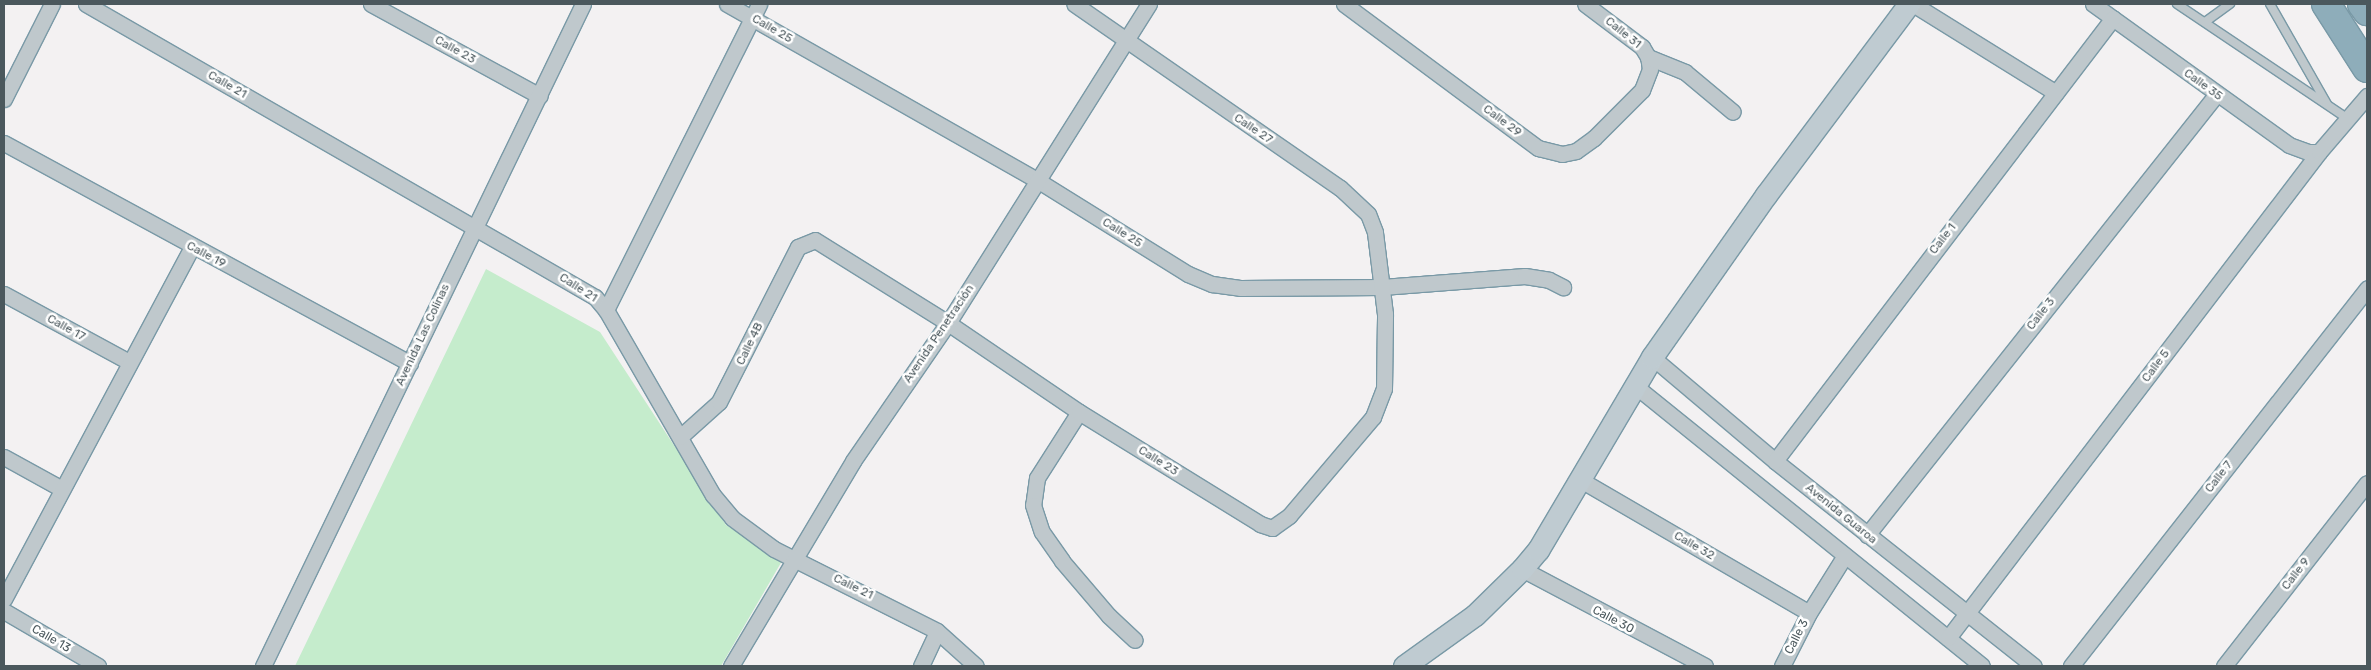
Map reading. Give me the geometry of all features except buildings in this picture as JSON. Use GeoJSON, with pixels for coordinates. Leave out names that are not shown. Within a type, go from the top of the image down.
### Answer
{"type":"FeatureCollection","features":[{"type":"Feature","properties":{"kind":"highway"},"geometry":{"type":"LineString","coordinates":[[2326,4],[2367,68]]}},
{"type":"Feature","properties":{"kind":"highway"},"geometry":{"type":"LineString","coordinates":[[2362,4],[2367,11]]}},
{"type":"Feature","properties":{"kind":"main road"},"geometry":{"type":"LineString","coordinates":[[1404,666],[1475,615],[1522,569],[1552,530],[1579,479],[1652,357],[1766,194],[1911,4]]}},
{"type":"Feature","properties":{"kind":"street"},"geometry":{"type":"LineString","coordinates":[[4,99],[52,4]]}},
{"type":"Feature","properties":{"kind":"street","name":"Calle 21"},"geometry":{"type":"LineString","coordinates":[[86,4],[581,288],[606,310],[721,506],[756,538],[937,631],[976,666]]}},
{"type":"Feature","properties":{"kind":"street","name":"Calle 23"},"geometry":{"type":"LineString","coordinates":[[371,4],[540,96]]}},
{"type":"Feature","properties":{"kind":"street","name":"Avenida Las Colinas"},"geometry":{"type":"LineString","coordinates":[[262,666],[410,363],[473,226],[540,96],[583,4]]}},
{"type":"Feature","properties":{"kind":"street","name":"Calle 25"},"geometry":{"type":"LineString","coordinates":[[727,4],[1037,180],[1188,274],[1212,284],[1240,288],[1382,287],[1525,276],[1549,280],[1563,287]]}},
{"type":"Feature","properties":{"kind":"street"},"geometry":{"type":"LineString","coordinates":[[606,310],[759,4]]}},
{"type":"Feature","properties":{"kind":"street","name":"Calle 27"},"geometry":{"type":"LineString","coordinates":[[1074,4],[1355,201],[1368,214],[1375,232],[1382,287]]}},
{"type":"Feature","properties":{"kind":"street","name":"Avenida Penetración"},"geometry":{"type":"LineString","coordinates":[[731,666],[793,558],[854,460],[948,323],[1149,4]]}},
{"type":"Feature","properties":{"kind":"street","name":"Calle 29"},"geometry":{"type":"LineString","coordinates":[[1344,4],[1538,148],[1549,152],[1562,154],[1576,151],[1594,138],[1642,90],[1649,63]]}},
{"type":"Feature","properties":{"kind":"street","name":"Calle 31"},"geometry":{"type":"LineString","coordinates":[[1585,4],[1642,47],[1649,63]]}},
{"type":"Feature","properties":{"kind":"street"},"geometry":{"type":"LineString","coordinates":[[1911,4],[2056,93]]}},
{"type":"Feature","properties":{"kind":"street","name":"Calle 35"},"geometry":{"type":"LineString","coordinates":[[2094,4],[2289,145],[2308,152],[2319,152]]}},
{"type":"Feature","properties":{"kind":"street","name":"Calle 1"},"geometry":{"type":"LineString","coordinates":[[1775,461],[2113,18]]}},
{"type":"Feature","properties":{"kind":"street"},"geometry":{"type":"LineString","coordinates":[[1649,63],[1685,72],[1733,112]]}},
{"type":"Feature","properties":{"kind":"street","name":"Calle 3"},"geometry":{"type":"LineString","coordinates":[[1867,535],[2216,94]]}},
{"type":"Feature","properties":{"kind":"street","name":"Calle 5"},"geometry":{"type":"LineString","coordinates":[[1948,638],[2319,152],[2367,96]]}},
{"type":"Feature","properties":{"kind":"street","name":"Calle 19"},"geometry":{"type":"LineString","coordinates":[[4,142],[192,247],[410,363]]}},
{"type":"Feature","properties":{"kind":"street","name":"Calle 23"},"geometry":{"type":"LineString","coordinates":[[807,241],[815,240],[826,244],[948,323],[1079,412],[1260,524],[1277,526],[1290,516],[1378,407],[1386,361],[1382,287]]}},
{"type":"Feature","properties":{"kind":"street","name":"Calle 4B"},"geometry":{"type":"LineString","coordinates":[[680,437],[714,409],[723,397],[798,247],[807,241]]}},
{"type":"Feature","properties":{"kind":"street"},"geometry":{"type":"LineString","coordinates":[[4,599],[192,247]]}},
{"type":"Feature","properties":{"kind":"street","name":"Calle 7"},"geometry":{"type":"LineString","coordinates":[[2071,666],[2367,288]]}},
{"type":"Feature","properties":{"kind":"street","name":"Calle 17"},"geometry":{"type":"LineString","coordinates":[[4,294],[129,362]]}},
{"type":"Feature","properties":{"kind":"street","name":"Avenida Guaroa"},"geometry":{"type":"LineString","coordinates":[[1652,357],[1775,461],[2034,666]]}},
{"type":"Feature","properties":{"kind":"street"},"geometry":{"type":"LineString","coordinates":[[1634,385],[1844,557],[1982,666]]}},
{"type":"Feature","properties":{"kind":"street"},"geometry":{"type":"LineString","coordinates":[[1079,412],[1037,478],[1033,505],[1042,532],[1062,561],[1109,616],[1136,640]]}},
{"type":"Feature","properties":{"kind":"street"},"geometry":{"type":"LineString","coordinates":[[4,457],[62,489]]}},
{"type":"Feature","properties":{"kind":"street","name":"Calle 32"},"geometry":{"type":"LineString","coordinates":[[1579,479],[1809,613]]}},
{"type":"Feature","properties":{"kind":"street","name":"Calle 9"},"geometry":{"type":"LineString","coordinates":[[2224,666],[2367,483]]}},
{"type":"Feature","properties":{"kind":"street","name":"Calle 3"},"geometry":{"type":"LineString","coordinates":[[1782,666],[1809,613],[1844,557]]}},
{"type":"Feature","properties":{"kind":"street","name":"Calle 30"},"geometry":{"type":"LineString","coordinates":[[1522,569],[1705,666]]}},
{"type":"Feature","properties":{"kind":"street","name":"Calle 13"},"geometry":{"type":"LineString","coordinates":[[4,611],[98,666]]}},
{"type":"Feature","properties":{"kind":"street"},"geometry":{"type":"LineString","coordinates":[[921,666],[937,631]]}},
{"type":"Feature","properties":{"kind":"lane"},"geometry":{"type":"LineString","coordinates":[[2177,4],[2185,7],[2348,119]]}},
{"type":"Feature","properties":{"kind":"lane"},"geometry":{"type":"LineString","coordinates":[[2205,22],[2230,4]]}},
{"type":"Feature","properties":{"kind":"lane"},"geometry":{"type":"LineString","coordinates":[[2270,4],[2328,106]]}},
{"type":"Feature","properties":{"kind":"green space"},"geometry":{"type":"Polygon","coordinates":[[[486,269],[600,332],[726,525],[782,561],[721,666],[295,666],[486,269]]]}}]}
